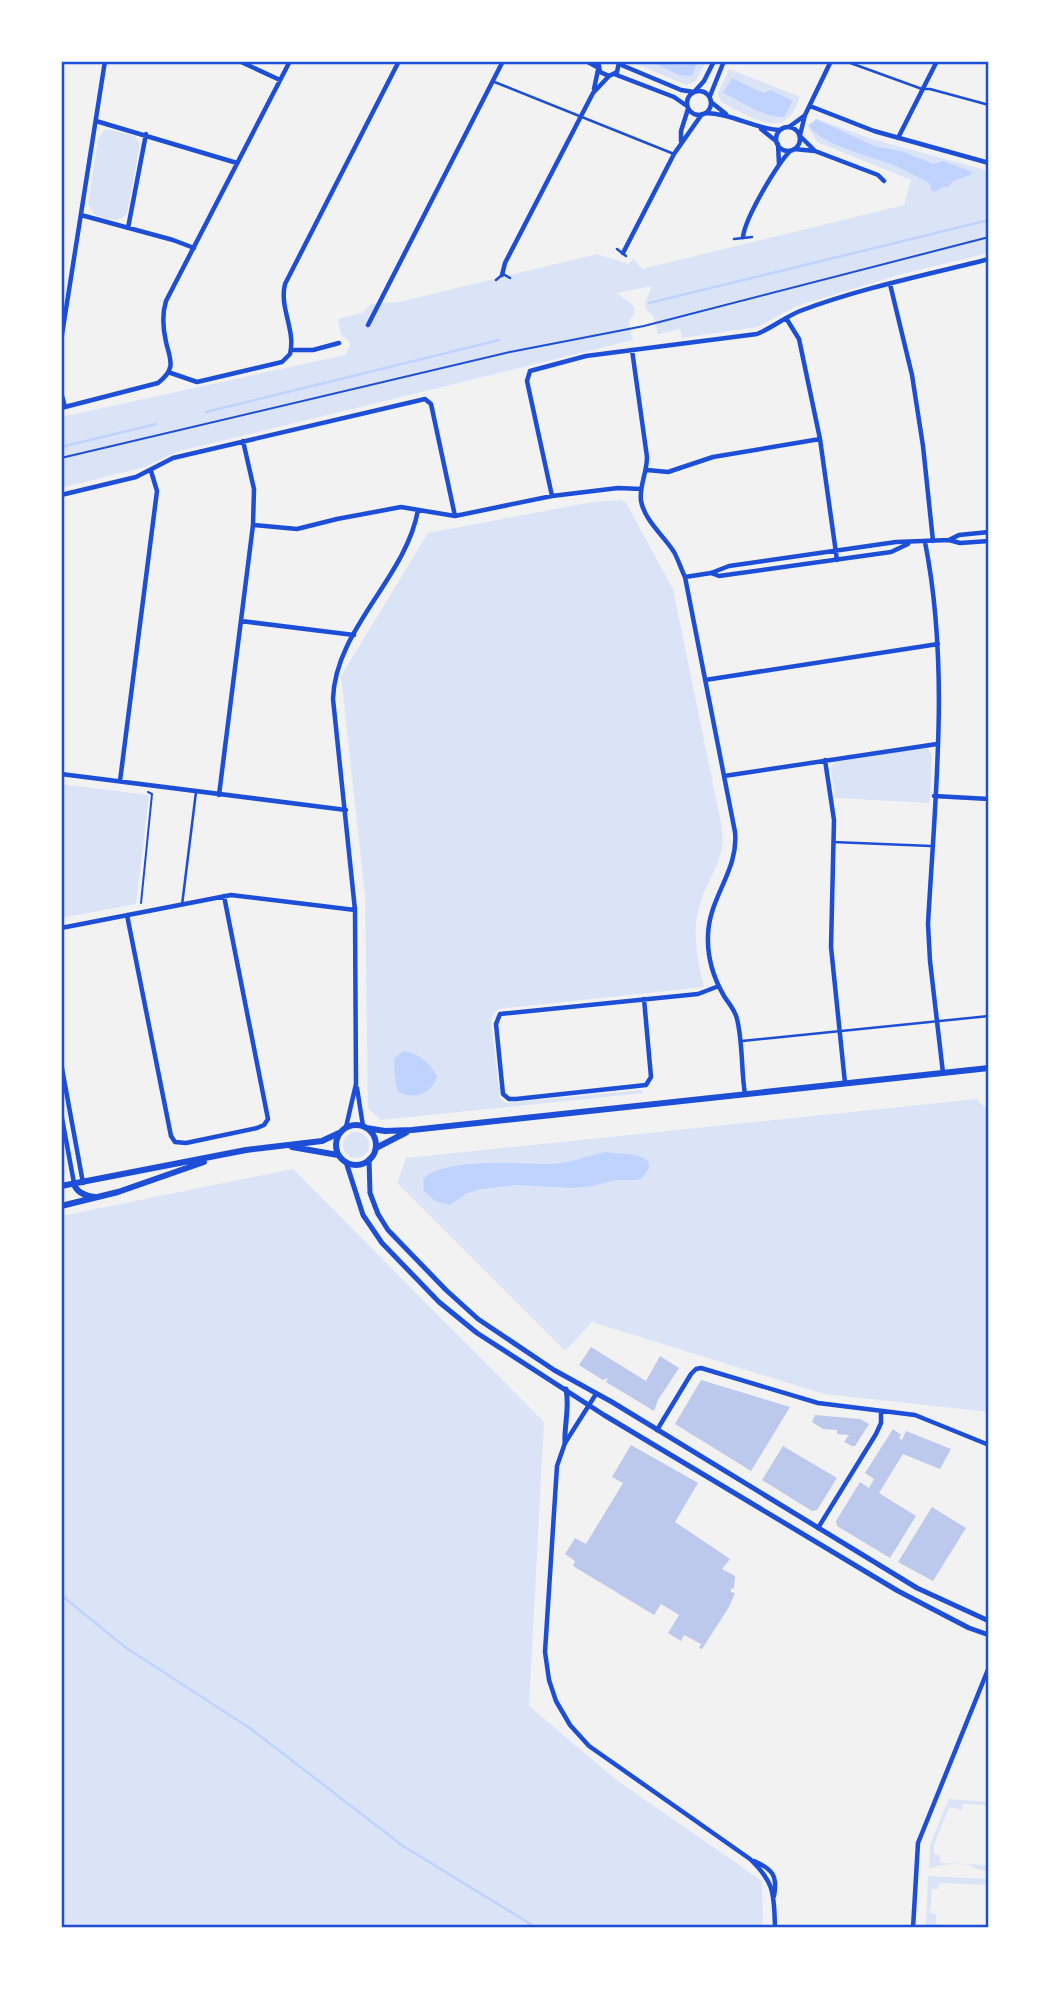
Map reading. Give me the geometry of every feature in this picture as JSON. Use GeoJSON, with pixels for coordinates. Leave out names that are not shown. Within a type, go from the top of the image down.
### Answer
{"type":"FeatureCollection","features":[{"type":"Feature","properties":{"kind":"main road"},"geometry":{"type":"LineString","coordinates":[[61,1186],[218,1156],[322,1141],[354,1125],[385,1131],[412,1130],[989,1068]]}},
{"type":"Feature","properties":{"kind":"main road"},"geometry":{"type":"LineString","coordinates":[[364,1127],[374,1136],[376,1148]]}},
{"type":"Feature","properties":{"kind":"main road"},"geometry":{"type":"LineString","coordinates":[[284,1146],[338,1155],[346,1162],[358,1164],[369,1159],[376,1148],[412,1130]]}},
{"type":"Feature","properties":{"kind":"main road"},"geometry":{"type":"LineString","coordinates":[[338,1155],[336,1142],[339,1133]]}},
{"type":"Feature","properties":{"kind":"main road"},"geometry":{"type":"LineString","coordinates":[[61,1206],[102,1197],[218,1156]]}},
{"type":"Feature","properties":{"kind":"main road"},"geometry":{"type":"LineString","coordinates":[[74,1184],[84,1195],[102,1197]]}},
{"type":"Feature","properties":{"kind":"street"},"geometry":{"type":"LineString","coordinates":[[61,341],[106,61]]}},
{"type":"Feature","properties":{"kind":"street"},"geometry":{"type":"LineString","coordinates":[[239,61],[280,80]]}},
{"type":"Feature","properties":{"kind":"street"},"geometry":{"type":"LineString","coordinates":[[61,392],[63,407],[158,383],[169,372],[171,359],[166,344],[164,308],[170,292],[290,61]]}},
{"type":"Feature","properties":{"kind":"street"},"geometry":{"type":"LineString","coordinates":[[292,351],[283,301],[285,284],[399,61]]}},
{"type":"Feature","properties":{"kind":"street"},"geometry":{"type":"LineString","coordinates":[[368,325],[503,61]]}},
{"type":"Feature","properties":{"kind":"street"},"geometry":{"type":"LineString","coordinates":[[586,61],[598,66],[603,75],[612,75],[674,97],[694,113],[728,115],[760,127],[780,130],[805,115]]}},
{"type":"Feature","properties":{"kind":"street"},"geometry":{"type":"LineString","coordinates":[[681,142],[688,98],[704,81],[714,61]]}},
{"type":"Feature","properties":{"kind":"street"},"geometry":{"type":"LineString","coordinates":[[624,255],[681,142],[710,108],[712,88],[724,61]]}},
{"type":"Feature","properties":{"kind":"street"},"geometry":{"type":"LineString","coordinates":[[743,237],[745,228],[779,164],[799,144],[805,115],[831,61]]}},
{"type":"Feature","properties":{"kind":"street"},"geometry":{"type":"LineString","coordinates":[[898,138],[937,61]]}},
{"type":"Feature","properties":{"kind":"street"},"geometry":{"type":"LineString","coordinates":[[502,275],[505,262],[579,117],[593,93],[612,75],[619,62],[681,90],[704,92],[728,115]]}},
{"type":"Feature","properties":{"kind":"street"},"geometry":{"type":"LineString","coordinates":[[593,93],[598,66]]}},
{"type":"Feature","properties":{"kind":"street"},"geometry":{"type":"LineString","coordinates":[[810,106],[874,131],[989,163]]}},
{"type":"Feature","properties":{"kind":"street"},"geometry":{"type":"LineString","coordinates":[[96,121],[237,163]]}},
{"type":"Feature","properties":{"kind":"street"},"geometry":{"type":"LineString","coordinates":[[760,127],[783,149],[815,151],[878,175],[884,181]]}},
{"type":"Feature","properties":{"kind":"street"},"geometry":{"type":"LineString","coordinates":[[788,127],[795,129],[815,151]]}},
{"type":"Feature","properties":{"kind":"street"},"geometry":{"type":"LineString","coordinates":[[779,164],[777,143],[780,130]]}},
{"type":"Feature","properties":{"kind":"street"},"geometry":{"type":"LineString","coordinates":[[128,228],[146,134]]}},
{"type":"Feature","properties":{"kind":"street"},"geometry":{"type":"LineString","coordinates":[[81,215],[194,248]]}},
{"type":"Feature","properties":{"kind":"street"},"geometry":{"type":"LineString","coordinates":[[552,496],[527,381],[528,373],[586,356],[757,334],[799,311],[989,259]]}},
{"type":"Feature","properties":{"kind":"street"},"geometry":{"type":"LineString","coordinates":[[890,284],[912,375],[933,541]]}},
{"type":"Feature","properties":{"kind":"street"},"geometry":{"type":"LineString","coordinates":[[786,318],[799,339],[820,439],[837,560]]}},
{"type":"Feature","properties":{"kind":"street"},"geometry":{"type":"LineString","coordinates":[[169,372],[197,382],[282,362],[292,351],[313,351],[339,343]]}},
{"type":"Feature","properties":{"kind":"street"},"geometry":{"type":"LineString","coordinates":[[632,350],[647,470],[640,489],[642,504],[648,519],[676,554],[685,577],[736,839],[731,867],[713,904],[709,923],[709,952],[719,986],[736,1016],[745,1094]]}},
{"type":"Feature","properties":{"kind":"street"},"geometry":{"type":"LineString","coordinates":[[61,495],[136,477],[173,458],[425,399],[431,404],[455,516]]}},
{"type":"Feature","properties":{"kind":"street"},"geometry":{"type":"LineString","coordinates":[[647,470],[668,472],[713,457],[820,439]]}},
{"type":"Feature","properties":{"kind":"street"},"geometry":{"type":"LineString","coordinates":[[219,794],[253,525],[254,489],[243,441]]}},
{"type":"Feature","properties":{"kind":"street"},"geometry":{"type":"LineString","coordinates":[[120,782],[157,491],[151,471]]}},
{"type":"Feature","properties":{"kind":"street"},"geometry":{"type":"LineString","coordinates":[[253,525],[297,529],[401,507],[455,516],[552,496],[618,488],[640,489]]}},
{"type":"Feature","properties":{"kind":"street"},"geometry":{"type":"LineString","coordinates":[[364,1127],[356,1084],[355,910],[333,678],[354,635],[406,547],[418,510]]}},
{"type":"Feature","properties":{"kind":"street"},"geometry":{"type":"LineString","coordinates":[[948,540],[989,532]]}},
{"type":"Feature","properties":{"kind":"street"},"geometry":{"type":"LineString","coordinates":[[685,577],[711,573],[729,566],[896,542],[989,541]]}},
{"type":"Feature","properties":{"kind":"street"},"geometry":{"type":"LineString","coordinates":[[925,542],[938,644],[937,744],[928,924],[943,1073]]}},
{"type":"Feature","properties":{"kind":"street"},"geometry":{"type":"LineString","coordinates":[[711,573],[719,576],[891,552],[909,543]]}},
{"type":"Feature","properties":{"kind":"street"},"geometry":{"type":"LineString","coordinates":[[241,621],[354,635]]}},
{"type":"Feature","properties":{"kind":"street"},"geometry":{"type":"LineString","coordinates":[[705,680],[938,644]]}},
{"type":"Feature","properties":{"kind":"street"},"geometry":{"type":"LineString","coordinates":[[724,776],[937,744]]}},
{"type":"Feature","properties":{"kind":"street"},"geometry":{"type":"LineString","coordinates":[[825,760],[833,814],[830,933],[845,1083]]}},
{"type":"Feature","properties":{"kind":"street"},"geometry":{"type":"LineString","coordinates":[[61,774],[346,810]]}},
{"type":"Feature","properties":{"kind":"street"},"geometry":{"type":"LineString","coordinates":[[934,796],[989,799]]}},
{"type":"Feature","properties":{"kind":"street"},"geometry":{"type":"LineString","coordinates":[[61,928],[237,895],[355,910]]}},
{"type":"Feature","properties":{"kind":"street"},"geometry":{"type":"LineString","coordinates":[[127,915],[171,1136],[176,1142],[186,1143],[257,1128],[264,1125],[268,1119],[224,896]]}},
{"type":"Feature","properties":{"kind":"street"},"geometry":{"type":"LineString","coordinates":[[644,999],[651,1074],[646,1085],[516,1099],[509,1099],[503,1094],[496,1024],[500,1014],[644,999],[698,994],[719,986]]}},
{"type":"Feature","properties":{"kind":"street"},"geometry":{"type":"LineString","coordinates":[[61,1063],[83,1183]]}},
{"type":"Feature","properties":{"kind":"street"},"geometry":{"type":"LineString","coordinates":[[346,1127],[356,1084]]}},
{"type":"Feature","properties":{"kind":"street"},"geometry":{"type":"LineString","coordinates":[[61,1113],[74,1184]]}},
{"type":"Feature","properties":{"kind":"street"},"geometry":{"type":"LineString","coordinates":[[369,1159],[369,1185],[373,1202],[388,1230],[401,1246],[478,1319],[554,1370],[917,1588],[989,1621]]}},
{"type":"Feature","properties":{"kind":"street"},"geometry":{"type":"LineString","coordinates":[[346,1162],[363,1215],[387,1248],[467,1326],[898,1591],[969,1628],[989,1635]]}},
{"type":"Feature","properties":{"kind":"street"},"geometry":{"type":"LineString","coordinates":[[657,1430],[691,1374],[698,1368],[818,1403],[920,1417],[989,1445]]}},
{"type":"Feature","properties":{"kind":"street"},"geometry":{"type":"LineString","coordinates":[[565,1443],[568,1399],[566,1389]]}},
{"type":"Feature","properties":{"kind":"street"},"geometry":{"type":"LineString","coordinates":[[596,1394],[565,1443],[555,1476],[545,1641],[547,1669],[556,1700],[577,1733],[595,1751],[750,1859],[769,1879],[774,1898],[775,1928]]}},
{"type":"Feature","properties":{"kind":"street"},"geometry":{"type":"LineString","coordinates":[[818,1528],[876,1434],[881,1423],[881,1411]]}},
{"type":"Feature","properties":{"kind":"street"},"geometry":{"type":"LineString","coordinates":[[913,1928],[918,1843],[989,1668]]}},
{"type":"Feature","properties":{"kind":"lane"},"geometry":{"type":"LineString","coordinates":[[845,61],[922,89],[989,105]]}},
{"type":"Feature","properties":{"kind":"lane"},"geometry":{"type":"LineString","coordinates":[[492,81],[674,154]]}},
{"type":"Feature","properties":{"kind":"lane"},"geometry":{"type":"LineString","coordinates":[[734,239],[752,237]]}},
{"type":"Feature","properties":{"kind":"lane"},"geometry":{"type":"LineString","coordinates":[[617,249],[624,255]]}},
{"type":"Feature","properties":{"kind":"lane"},"geometry":{"type":"LineString","coordinates":[[496,280],[502,275],[510,278]]}},
{"type":"Feature","properties":{"kind":"lane"},"geometry":{"type":"LineString","coordinates":[[182,905],[197,792]]}},
{"type":"Feature","properties":{"kind":"lane"},"geometry":{"type":"LineString","coordinates":[[833,842],[932,846]]}},
{"type":"Feature","properties":{"kind":"lane"},"geometry":{"type":"LineString","coordinates":[[739,1041],[989,1016]]}},
{"type":"Feature","properties":{"kind":"path"},"geometry":{"type":"LineString","coordinates":[[61,458],[510,352],[644,326],[989,237]]}},
{"type":"Feature","properties":{"kind":"path"},"geometry":{"type":"LineString","coordinates":[[141,903],[152,794],[148,794],[149,785]]}},
{"type":"Feature","properties":{"kind":"shaded area"},"geometry":{"type":"Polygon","coordinates":[[[628,61],[706,61],[696,81],[687,85],[628,61]]]}},
{"type":"Feature","properties":{"kind":"shaded area"},"geometry":{"type":"Polygon","coordinates":[[[729,69],[800,97],[792,113],[782,122],[765,122],[721,102],[718,93],[729,69]]]}},
{"type":"Feature","properties":{"kind":"shaded area"},"geometry":{"type":"Polygon","coordinates":[[[817,119],[872,139],[989,171],[989,253],[898,275],[797,306],[757,327],[682,338],[680,329],[658,334],[654,317],[646,310],[645,302],[652,286],[617,293],[633,305],[635,312],[629,321],[633,340],[176,452],[145,467],[61,488],[61,417],[345,355],[350,346],[349,341],[341,335],[338,319],[362,313],[371,304],[399,302],[597,254],[629,264],[633,258],[642,269],[904,205],[911,180],[817,142],[807,125],[817,119]]]}},
{"type":"Feature","properties":{"kind":"shaded area"},"geometry":{"type":"Polygon","coordinates":[[[108,129],[135,136],[140,144],[127,213],[116,220],[94,214],[88,204],[98,139],[103,131],[108,129]]]}},
{"type":"Feature","properties":{"kind":"shaded area"},"geometry":{"type":"Polygon","coordinates":[[[621,500],[626,503],[673,589],[722,828],[722,849],[701,901],[696,923],[697,955],[704,987],[499,1009],[493,1014],[491,1021],[500,1097],[505,1103],[642,1090],[643,1093],[381,1120],[368,1109],[365,896],[341,676],[428,533],[592,502],[621,500]]]}},
{"type":"Feature","properties":{"kind":"shaded area"},"geometry":{"type":"Polygon","coordinates":[[[928,749],[932,755],[930,803],[835,798],[831,768],[835,762],[928,749]]]}},
{"type":"Feature","properties":{"kind":"shaded area"},"geometry":{"type":"Polygon","coordinates":[[[61,784],[149,795],[136,904],[61,918],[61,784]]]}},
{"type":"Feature","properties":{"kind":"shaded area"},"geometry":{"type":"Polygon","coordinates":[[[977,1099],[989,1111],[989,1412],[824,1394],[592,1322],[565,1351],[397,1183],[406,1158],[977,1099]]]}},
{"type":"Feature","properties":{"kind":"shaded area"},"geometry":{"type":"Polygon","coordinates":[[[356,1132],[365,1136],[369,1145],[365,1154],[356,1158],[347,1154],[343,1145],[347,1136],[356,1132]]]}},
{"type":"Feature","properties":{"kind":"shaded area"},"geometry":{"type":"Polygon","coordinates":[[[293,1169],[544,1422],[529,1706],[615,1779],[762,1881],[763,1928],[61,1928],[61,1216],[293,1169]]]}},
{"type":"Feature","properties":{"kind":"shaded area"},"geometry":{"type":"Polygon","coordinates":[[[949,1799],[989,1802],[989,1805],[963,1804],[962,1810],[949,1807],[934,1845],[934,1854],[940,1855],[940,1863],[989,1865],[989,1871],[961,1864],[929,1868],[930,1845],[949,1799]]]}},
{"type":"Feature","properties":{"kind":"shaded area"},"geometry":{"type":"Polygon","coordinates":[[[928,1876],[989,1879],[989,1885],[939,1883],[938,1889],[932,1889],[930,1913],[936,1914],[936,1924],[975,1928],[926,1925],[928,1876]]]}},
{"type":"Feature","properties":{"kind":"water"},"geometry":{"type":"Polygon","coordinates":[[[650,61],[697,63],[692,76],[679,75],[650,61]]]}},
{"type":"Feature","properties":{"kind":"water"},"geometry":{"type":"Polygon","coordinates":[[[732,78],[763,93],[771,90],[791,100],[784,117],[760,112],[723,93],[732,78]]]}},
{"type":"Feature","properties":{"kind":"water"},"geometry":{"type":"Polygon","coordinates":[[[816,119],[874,146],[904,152],[933,164],[944,161],[972,172],[971,175],[953,181],[948,187],[935,192],[926,181],[901,168],[823,138],[809,126],[816,119]]]}},
{"type":"Feature","properties":{"kind":"water"},"geometry":{"type":"Polygon","coordinates":[[[404,1051],[424,1059],[437,1076],[431,1087],[422,1094],[398,1092],[394,1058],[404,1051]]]}},
{"type":"Feature","properties":{"kind":"water"},"geometry":{"type":"Polygon","coordinates":[[[607,1152],[638,1156],[648,1161],[649,1168],[643,1177],[636,1180],[616,1180],[592,1186],[573,1188],[516,1185],[481,1189],[467,1193],[450,1205],[435,1201],[424,1191],[423,1179],[447,1167],[483,1163],[556,1164],[607,1152]]]}},
{"type":"Feature","properties":{"kind":"building"},"geometry":{"type":"Polygon","coordinates":[[[591,1347],[646,1381],[660,1356],[679,1368],[654,1411],[606,1382],[608,1378],[603,1380],[579,1365],[591,1347]]]}},
{"type":"Feature","properties":{"kind":"building"},"geometry":{"type":"Polygon","coordinates":[[[701,1380],[790,1407],[751,1471],[675,1424],[701,1380]]]}},
{"type":"Feature","properties":{"kind":"building"},"geometry":{"type":"Polygon","coordinates":[[[815,1415],[860,1419],[869,1424],[855,1446],[852,1446],[844,1442],[849,1435],[837,1434],[837,1430],[823,1429],[812,1422],[815,1415]]]}},
{"type":"Feature","properties":{"kind":"building"},"geometry":{"type":"Polygon","coordinates":[[[893,1429],[901,1435],[899,1438],[902,1440],[906,1431],[951,1449],[940,1469],[903,1454],[879,1493],[916,1516],[890,1558],[837,1526],[836,1521],[860,1482],[869,1488],[874,1479],[865,1473],[893,1429]]]}},
{"type":"Feature","properties":{"kind":"building"},"geometry":{"type":"Polygon","coordinates":[[[631,1445],[698,1483],[675,1522],[730,1559],[722,1569],[735,1576],[734,1589],[731,1588],[731,1592],[735,1593],[702,1649],[699,1648],[701,1644],[684,1635],[681,1641],[668,1633],[679,1615],[661,1604],[654,1615],[573,1566],[575,1561],[565,1554],[575,1538],[586,1544],[623,1483],[612,1477],[631,1445]]]}},
{"type":"Feature","properties":{"kind":"building"},"geometry":{"type":"Polygon","coordinates":[[[783,1446],[837,1478],[817,1510],[812,1511],[762,1480],[783,1446]]]}},
{"type":"Feature","properties":{"kind":"building"},"geometry":{"type":"Polygon","coordinates":[[[932,1507],[966,1528],[933,1581],[898,1562],[932,1507]]]}},
{"type":"Feature","properties":{"kind":"waterway"},"geometry":{"type":"LineString","coordinates":[[649,303],[989,220]]}},
{"type":"Feature","properties":{"kind":"waterway"},"geometry":{"type":"LineString","coordinates":[[206,412],[499,340]]}},
{"type":"Feature","properties":{"kind":"waterway"},"geometry":{"type":"LineString","coordinates":[[61,447],[156,424]]}},
{"type":"Feature","properties":{"kind":"waterway"},"geometry":{"type":"LineString","coordinates":[[61,1595],[125,1647],[251,1729],[403,1846],[537,1928]]}}]}
